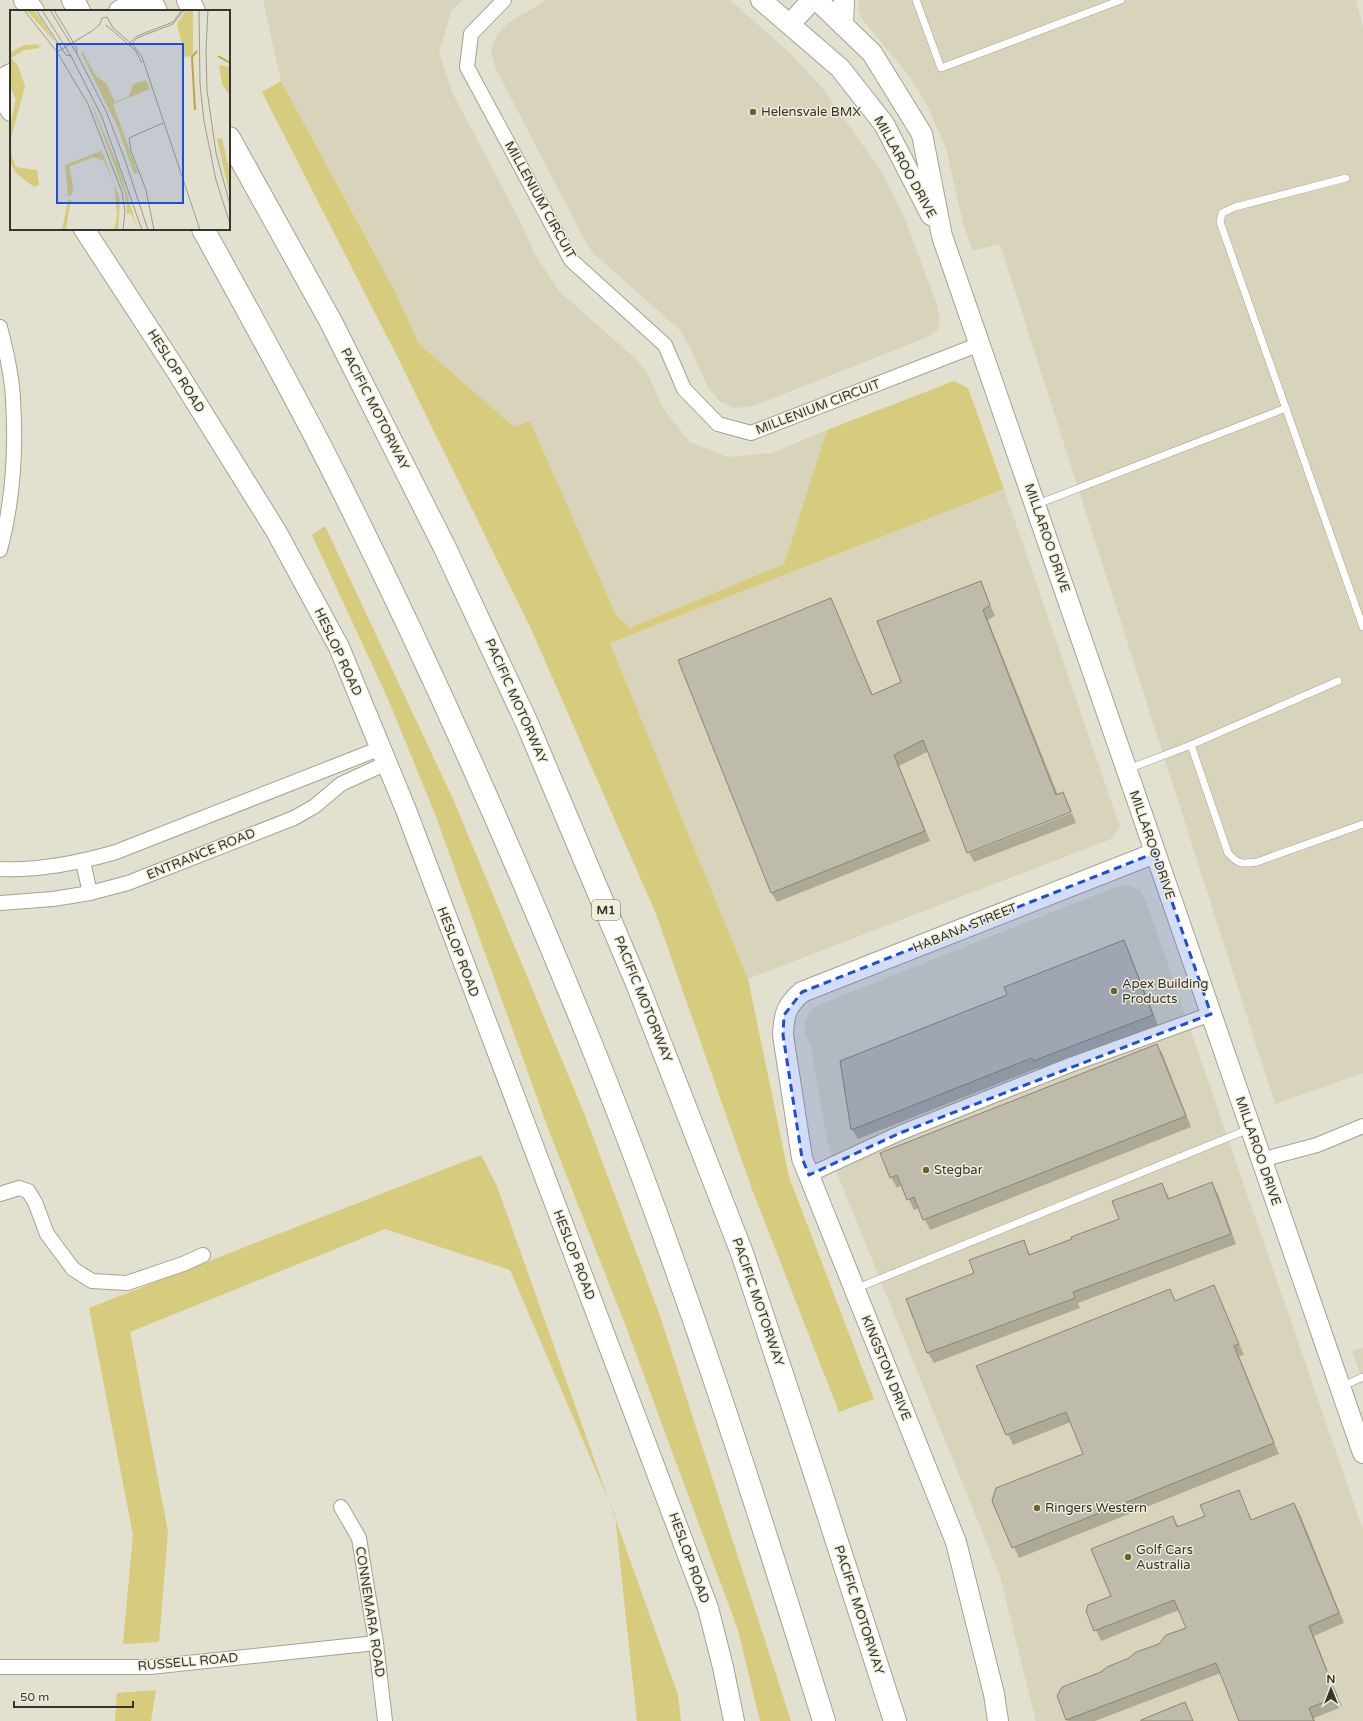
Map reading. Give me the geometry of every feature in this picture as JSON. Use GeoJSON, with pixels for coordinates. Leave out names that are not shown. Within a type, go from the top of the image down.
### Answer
{"type":"FeatureCollection","features":[{"type":"Feature","properties":{"kind":"highway"},"geometry":{"type":"LineString","coordinates":[[25,0],[32,10]]}},
{"type":"Feature","properties":{"kind":"highway"},"geometry":{"type":"LineString","coordinates":[[73,0],[78,10]]}},
{"type":"Feature","properties":{"kind":"highway"},"geometry":{"type":"LineString","coordinates":[[150,0],[155,10]]}},
{"type":"Feature","properties":{"kind":"highway"},"geometry":{"type":"LineString","coordinates":[[188,0],[193,10]]}},
{"type":"Feature","properties":{"kind":"highway","name":"PACIFIC MOTORWAY"},"geometry":{"type":"LineString","coordinates":[[230,140],[331,322],[445,548],[526,720],[632,972],[691,1119],[742,1253],[820,1486],[894,1721]]}},
{"type":"Feature","properties":{"kind":"highway"},"geometry":{"type":"LineString","coordinates":[[204,230],[329,464],[385,576],[483,789],[585,1029],[630,1146],[700,1338],[824,1721]]}},
{"type":"Feature","properties":{"kind":"street"},"geometry":{"type":"LineString","coordinates":[[121,10],[138,0]]}},
{"type":"Feature","properties":{"kind":"street","name":"MILLENIUM CIRCUIT"},"geometry":{"type":"LineString","coordinates":[[504,0],[471,34],[467,66],[572,260],[665,345],[684,389],[718,424],[751,433],[980,344]]}},
{"type":"Feature","properties":{"kind":"street"},"geometry":{"type":"LineString","coordinates":[[790,24],[812,0]]}},
{"type":"Feature","properties":{"kind":"street","name":"MILLAROO DRIVE"},"geometry":{"type":"LineString","coordinates":[[817,0],[872,53],[922,134],[942,236]]}},
{"type":"Feature","properties":{"kind":"street"},"geometry":{"type":"LineString","coordinates":[[843,25],[844,0]]}},
{"type":"Feature","properties":{"kind":"street","name":"MILLAROO DRIVE"},"geometry":{"type":"LineString","coordinates":[[768,2],[790,24],[840,68],[884,124],[942,236],[1363,1453]]}},
{"type":"Feature","properties":{"kind":"street"},"geometry":{"type":"LineString","coordinates":[[0,80],[10,75]]}},
{"type":"Feature","properties":{"kind":"street"},"geometry":{"type":"LineString","coordinates":[[0,92],[10,109]]}},
{"type":"Feature","properties":{"kind":"street","name":"HESLOP ROAD"},"geometry":{"type":"LineString","coordinates":[[85,230],[174,367],[276,531],[339,647],[384,755],[708,1608],[723,1667],[734,1721]]}},
{"type":"Feature","properties":{"kind":"street"},"geometry":{"type":"LineString","coordinates":[[0,327],[13,398],[13,464],[4,533],[0,550]]}},
{"type":"Feature","properties":{"kind":"street"},"geometry":{"type":"LineString","coordinates":[[0,869],[33,868],[83,862],[145,842],[384,755]]}},
{"type":"Feature","properties":{"kind":"street","name":"ENTRANCE ROAD"},"geometry":{"type":"LineString","coordinates":[[0,903],[46,900],[90,893],[128,883],[154,874],[294,818],[315,806],[336,788],[384,755]]}},
{"type":"Feature","properties":{"kind":"street","name":"HABANA STREET"},"geometry":{"type":"LineString","coordinates":[[784,1015],[792,1001],[802,992],[1155,853]]}},
{"type":"Feature","properties":{"kind":"street"},"geometry":{"type":"LineString","coordinates":[[83,862],[90,893]]}},
{"type":"Feature","properties":{"kind":"street"},"geometry":{"type":"LineString","coordinates":[[809,1175],[900,1133],[1070,1065],[1211,1014]]}},
{"type":"Feature","properties":{"kind":"street","name":"KINGSTON DRIVE"},"geometry":{"type":"LineString","coordinates":[[784,1015],[784,1042],[802,1158],[956,1542],[992,1687],[998,1721]]}},
{"type":"Feature","properties":{"kind":"street"},"geometry":{"type":"LineString","coordinates":[[1261,1160],[1317,1144],[1363,1126]]}},
{"type":"Feature","properties":{"kind":"street"},"geometry":{"type":"LineString","coordinates":[[0,1194],[19,1188],[28,1191],[35,1202],[47,1234],[73,1269],[92,1281],[128,1283],[183,1264],[203,1255]]}},
{"type":"Feature","properties":{"kind":"street","name":"CONNEMARA ROAD"},"geometry":{"type":"LineString","coordinates":[[341,1507],[359,1538],[376,1643],[384,1721]]}},
{"type":"Feature","properties":{"kind":"street","name":"RUSSELL ROAD"},"geometry":{"type":"LineString","coordinates":[[0,1667],[150,1667],[376,1643]]}},
{"type":"Feature","properties":{"kind":"lane"},"geometry":{"type":"LineString","coordinates":[[916,0],[942,68],[1121,0]]}},
{"type":"Feature","properties":{"kind":"lane"},"geometry":{"type":"LineString","coordinates":[[1346,178],[1235,207],[1222,213],[1220,222],[1363,627]]}},
{"type":"Feature","properties":{"kind":"lane"},"geometry":{"type":"LineString","coordinates":[[1035,505],[1286,408]]}},
{"type":"Feature","properties":{"kind":"lane"},"geometry":{"type":"LineString","coordinates":[[1126,769],[1191,745],[1338,681]]}},
{"type":"Feature","properties":{"kind":"lane"},"geometry":{"type":"LineString","coordinates":[[1191,745],[1228,853],[1236,861],[1243,864],[1257,862],[1363,824]]}},
{"type":"Feature","properties":{"kind":"lane"},"geometry":{"type":"LineString","coordinates":[[855,1289],[1250,1128]]}},
{"type":"Feature","properties":{"kind":"lane"},"geometry":{"type":"LineString","coordinates":[[1341,1387],[1363,1377]]}},
{"type":"Feature","properties":{"kind":"highlighted area"},"geometry":{"type":"Polygon","coordinates":[[[1155,853],[1211,1014],[900,1133],[809,1175],[802,1158],[783,1035],[784,1015],[802,992],[1155,853]]]}},
{"type":"Feature","properties":{"kind":"shaded area"},"geometry":{"type":"Polygon","coordinates":[[[263,0],[463,0],[452,10],[439,52],[452,92],[520,221],[536,256],[559,291],[637,360],[647,373],[663,408],[690,442],[727,457],[772,453],[827,430],[784,564],[630,628],[616,615],[530,421],[514,428],[419,344],[395,291],[281,81],[263,0]]]}},
{"type":"Feature","properties":{"kind":"shaded area"},"geometry":{"type":"Polygon","coordinates":[[[547,0],[730,0],[791,54],[824,90],[881,171],[904,217],[937,305],[940,319],[938,329],[930,336],[753,406],[735,408],[719,401],[707,385],[681,331],[594,254],[585,241],[496,69],[491,51],[496,36],[508,23],[547,0]]]}},
{"type":"Feature","properties":{"kind":"shaded area"},"geometry":{"type":"Polygon","coordinates":[[[859,0],[1356,0],[1363,28],[1363,1073],[1275,1104],[1000,244],[972,251],[963,223],[946,148],[926,103],[910,77],[862,19],[858,11],[859,0]]]}},
{"type":"Feature","properties":{"kind":"shaded area"},"geometry":{"type":"Polygon","coordinates":[[[281,81],[395,291],[419,344],[514,427],[530,421],[616,615],[630,628],[784,564],[827,430],[954,381],[968,388],[1004,489],[610,643],[748,979],[789,1177],[874,1399],[839,1412],[753,1192],[656,914],[532,631],[398,358],[262,92],[281,81]]]}},
{"type":"Feature","properties":{"kind":"shaded area"},"geometry":{"type":"Polygon","coordinates":[[[1004,489],[1120,827],[1111,839],[748,979],[610,643],[1004,489]]]}},
{"type":"Feature","properties":{"kind":"shaded area"},"geometry":{"type":"Polygon","coordinates":[[[325,526],[453,799],[584,1113],[659,1313],[791,1721],[760,1721],[738,1630],[625,1324],[549,1131],[435,814],[388,699],[312,535],[325,526]]]}},
{"type":"Feature","properties":{"kind":"shaded area"},"geometry":{"type":"Polygon","coordinates":[[[1127,885],[1140,890],[1146,901],[1363,1530],[1363,1721],[1036,1721],[1000,1576],[839,1178],[827,1141],[811,1047],[805,1034],[805,1021],[810,1012],[819,1005],[1113,888],[1127,885]]]}},
{"type":"Feature","properties":{"kind":"shaded area"},"geometry":{"type":"Polygon","coordinates":[[[481,1155],[497,1186],[609,1501],[510,1270],[385,1229],[130,1332],[168,1532],[159,1642],[123,1644],[133,1535],[89,1308],[481,1155]]]}},
{"type":"Feature","properties":{"kind":"shaded area"},"geometry":{"type":"Polygon","coordinates":[[[1363,1348],[1363,1382],[1352,1351],[1363,1348]]]}},
{"type":"Feature","properties":{"kind":"shaded area"},"geometry":{"type":"Polygon","coordinates":[[[609,1501],[615,1515],[615,1519],[609,1501]]]}},
{"type":"Feature","properties":{"kind":"shaded area"},"geometry":{"type":"Polygon","coordinates":[[[615,1519],[678,1695],[681,1721],[637,1721],[615,1519]]]}},
{"type":"Feature","properties":{"kind":"shaded area"},"geometry":{"type":"Polygon","coordinates":[[[156,1690],[151,1721],[115,1721],[117,1693],[156,1690]]]}},
{"type":"Feature","properties":{"kind":"building"},"geometry":{"type":"Polygon","coordinates":[[[981,581],[990,605],[983,610],[1056,795],[1063,792],[1071,812],[967,853],[923,740],[894,755],[925,831],[771,893],[678,660],[831,598],[872,695],[901,682],[877,621],[981,581]]]}},
{"type":"Feature","properties":{"kind":"building"},"geometry":{"type":"Polygon","coordinates":[[[1124,940],[1153,1015],[1033,1061],[1032,1058],[851,1130],[840,1061],[1007,995],[1004,987],[1124,940]]]}},
{"type":"Feature","properties":{"kind":"building"},"geometry":{"type":"Polygon","coordinates":[[[1157,1044],[1186,1116],[923,1220],[914,1197],[907,1200],[897,1175],[890,1178],[880,1153],[1157,1044]]]}},
{"type":"Feature","properties":{"kind":"building"},"geometry":{"type":"Polygon","coordinates":[[[1212,1182],[1231,1234],[1073,1292],[1075,1298],[927,1353],[906,1299],[974,1273],[969,1260],[1024,1240],[1029,1255],[1072,1239],[1071,1237],[1119,1219],[1112,1201],[1162,1183],[1168,1199],[1212,1182]]]}},
{"type":"Feature","properties":{"kind":"building"},"geometry":{"type":"Polygon","coordinates":[[[1214,1285],[1239,1344],[1234,1346],[1274,1443],[1012,1548],[992,1501],[996,1488],[1083,1454],[1066,1412],[1006,1435],[976,1366],[1170,1289],[1175,1301],[1214,1285]]]}},
{"type":"Feature","properties":{"kind":"building"},"geometry":{"type":"Polygon","coordinates":[[[1239,1490],[1251,1520],[1294,1503],[1339,1613],[1309,1626],[1337,1697],[1309,1708],[1314,1721],[1239,1721],[1216,1663],[1066,1720],[1057,1696],[1062,1687],[1101,1672],[1107,1667],[1129,1658],[1136,1652],[1159,1644],[1166,1635],[1186,1628],[1174,1600],[1094,1631],[1086,1611],[1088,1605],[1111,1596],[1091,1549],[1173,1516],[1177,1527],[1205,1516],[1200,1505],[1239,1490]]]}},
{"type":"Feature","properties":{"kind":"building"},"geometry":{"type":"Polygon","coordinates":[[[1185,1702],[1193,1721],[1141,1721],[1141,1720],[1185,1702]]]}},
{"type":"Feature","properties":{"kind":"place","name":"Helensvale BMX"},"geometry":{"type":"Point","coordinates":[753,112]}},
{"type":"Feature","properties":{"kind":"place","name":"Apex Building Products"},"geometry":{"type":"Point","coordinates":[1114,991]}},
{"type":"Feature","properties":{"kind":"place","name":"Stegbar"},"geometry":{"type":"Point","coordinates":[926,1170]}},
{"type":"Feature","properties":{"kind":"place","name":"Ringers Western"},"geometry":{"type":"Point","coordinates":[1037,1508]}},
{"type":"Feature","properties":{"kind":"place","name":"Golf Cars Australia"},"geometry":{"type":"Point","coordinates":[1128,1557]}}]}
